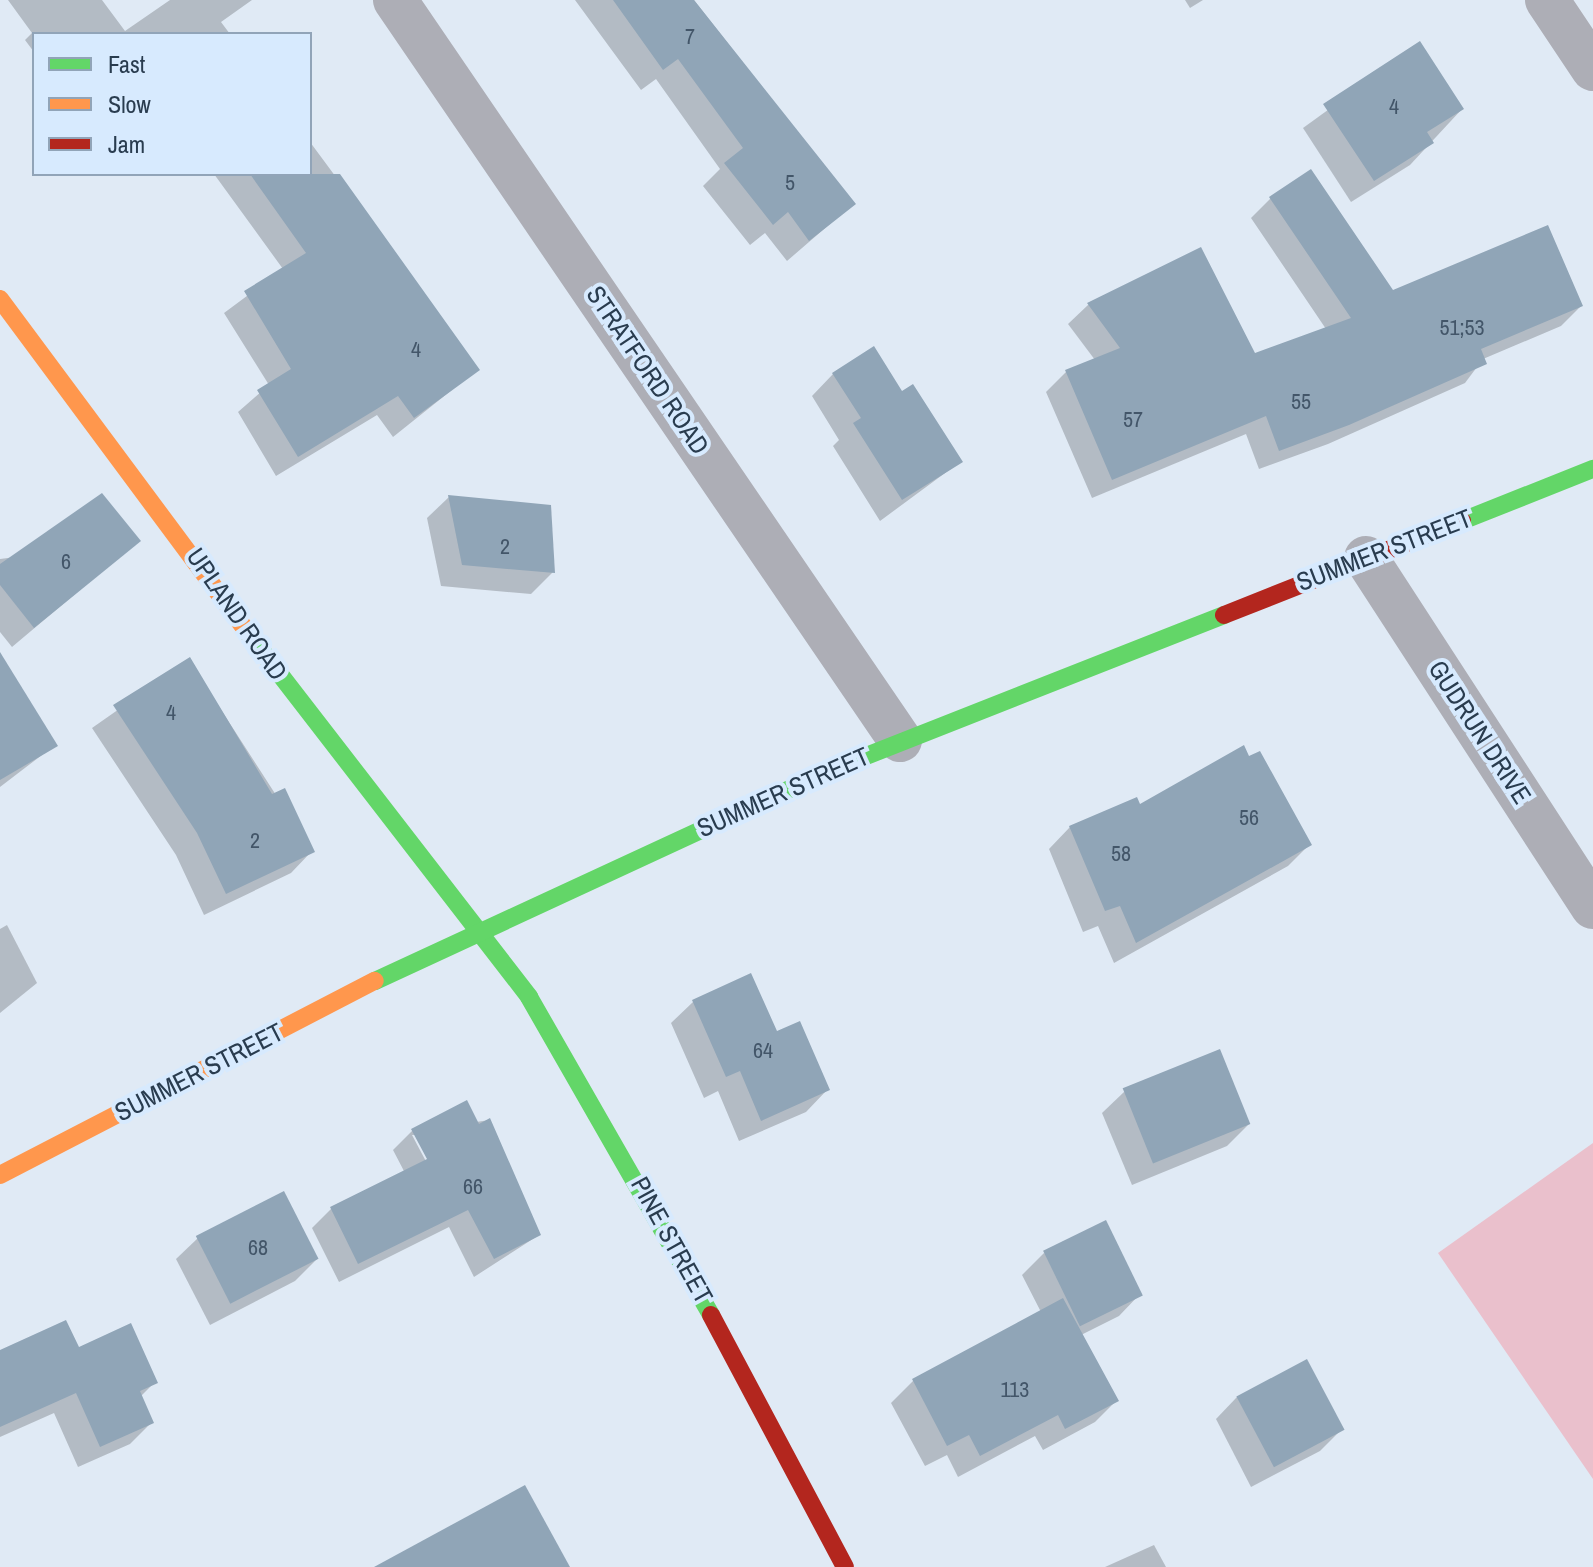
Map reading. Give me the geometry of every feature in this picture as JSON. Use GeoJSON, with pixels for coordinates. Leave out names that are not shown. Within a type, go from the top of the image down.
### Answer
{"type":"FeatureCollection","features":[{"type":"Feature","properties":{"kind":"street","name":"STRATFORD ROAD"},"geometry":{"type":"LineString","coordinates":[[395,0],[900,740]]}},
{"type":"Feature","properties":{"kind":"street"},"geometry":{"type":"LineString","coordinates":[[1547,0],[1593,69]]}},
{"type":"Feature","properties":{"kind":"street","name":"UPLAND ROAD"},"geometry":{"type":"LineString","coordinates":[[0,299],[474,929]]}},
{"type":"Feature","properties":{"kind":"street","name":"SUMMER STREET"},"geometry":{"type":"LineString","coordinates":[[0,1175],[474,929],[900,740],[1593,469]]}},
{"type":"Feature","properties":{"kind":"street","name":"GUDRUN DRIVE"},"geometry":{"type":"LineString","coordinates":[[1366,558],[1593,907]]}},
{"type":"Feature","properties":{"kind":"street","name":"PINE STREET"},"geometry":{"type":"LineString","coordinates":[[474,929],[529,997],[594,1104],[845,1567]]}},
{"type":"Feature","properties":{"kind":"shaded area"},"geometry":{"type":"Polygon","coordinates":[[[1593,1143],[1593,1479],[1438,1253],[1593,1143]]]}},
{"type":"Feature","properties":{"kind":"building"},"geometry":{"type":"Polygon","coordinates":[[[613,0],[694,0],[856,204],[809,241],[788,212],[773,225],[724,163],[743,148],[678,59],[663,70],[613,0]]]}},
{"type":"Feature","properties":{"kind":"building"},"geometry":{"type":"Polygon","coordinates":[[[1420,41],[1464,109],[1427,132],[1434,143],[1374,181],[1323,104],[1420,41]]]}},
{"type":"Feature","properties":{"kind":"building"},"geometry":{"type":"Polygon","coordinates":[[[1311,169],[1393,290],[1548,225],[1583,306],[1481,349],[1487,364],[1349,425],[1279,451],[1266,416],[1112,480],[1065,370],[1120,348],[1087,303],[1201,247],[1255,353],[1351,318],[1269,197],[1311,169]]]}},
{"type":"Feature","properties":{"kind":"building"},"geometry":{"type":"Polygon","coordinates":[[[340,174],[480,370],[414,418],[398,396],[298,457],[257,390],[291,369],[244,291],[306,253],[251,176],[340,174]]]}},
{"type":"Feature","properties":{"kind":"building"},"geometry":{"type":"Polygon","coordinates":[[[874,346],[902,391],[913,384],[963,462],[902,500],[853,423],[861,418],[832,373],[874,346]]]}},
{"type":"Feature","properties":{"kind":"building"},"geometry":{"type":"Polygon","coordinates":[[[102,493],[141,541],[34,628],[0,585],[0,564],[102,493]]]}},
{"type":"Feature","properties":{"kind":"building"},"geometry":{"type":"Polygon","coordinates":[[[448,495],[551,505],[555,573],[462,565],[448,495]]]}},
{"type":"Feature","properties":{"kind":"building"},"geometry":{"type":"Polygon","coordinates":[[[0,652],[58,746],[0,780],[0,652]]]}},
{"type":"Feature","properties":{"kind":"building"},"geometry":{"type":"Polygon","coordinates":[[[190,657],[272,794],[285,788],[315,852],[226,894],[197,833],[113,705],[190,657]]]}},
{"type":"Feature","properties":{"kind":"building"},"geometry":{"type":"Polygon","coordinates":[[[1244,745],[1249,756],[1260,751],[1312,845],[1136,943],[1120,906],[1105,911],[1069,826],[1137,797],[1140,804],[1244,745]]]}},
{"type":"Feature","properties":{"kind":"building"},"geometry":{"type":"Polygon","coordinates":[[[751,973],[777,1031],[800,1021],[830,1090],[761,1121],[740,1071],[726,1077],[692,1000],[751,973]]]}},
{"type":"Feature","properties":{"kind":"building"},"geometry":{"type":"Polygon","coordinates":[[[1220,1049],[1250,1124],[1153,1163],[1123,1088],[1220,1049]]]}},
{"type":"Feature","properties":{"kind":"building"},"geometry":{"type":"Polygon","coordinates":[[[467,1100],[479,1124],[490,1118],[541,1235],[494,1259],[468,1210],[358,1264],[330,1207],[427,1159],[411,1129],[467,1100]]]}},
{"type":"Feature","properties":{"kind":"building"},"geometry":{"type":"Polygon","coordinates":[[[284,1191],[319,1259],[230,1304],[196,1236],[284,1191]]]}},
{"type":"Feature","properties":{"kind":"building"},"geometry":{"type":"Polygon","coordinates":[[[1106,1220],[1143,1295],[1080,1326],[1043,1251],[1106,1220]]]}},
{"type":"Feature","properties":{"kind":"building"},"geometry":{"type":"Polygon","coordinates":[[[1063,1298],[1119,1401],[1065,1429],[1058,1415],[980,1456],[969,1435],[947,1446],[912,1379],[1063,1298]]]}},
{"type":"Feature","properties":{"kind":"building"},"geometry":{"type":"Polygon","coordinates":[[[66,1320],[79,1347],[131,1323],[158,1383],[140,1391],[154,1423],[100,1447],[76,1393],[0,1427],[0,1350],[66,1320]]]}},
{"type":"Feature","properties":{"kind":"building"},"geometry":{"type":"Polygon","coordinates":[[[1307,1359],[1345,1430],[1274,1467],[1236,1397],[1307,1359]]]}},
{"type":"Feature","properties":{"kind":"building"},"geometry":{"type":"Polygon","coordinates":[[[525,1485],[570,1567],[374,1567],[525,1485]]]}},
{"type":"Feature","properties":{"kind":"traffic: fast"},"geometry":{"type":"LineString","coordinates":[[1462,521],[1593,469]]}},
{"type":"Feature","properties":{"kind":"traffic: fast"},"geometry":{"type":"LineString","coordinates":[[375,981],[833,769],[1224,615]]}},
{"type":"Feature","properties":{"kind":"traffic: fast"},"geometry":{"type":"LineString","coordinates":[[248,633],[529,997],[711,1315]]}},
{"type":"Feature","properties":{"kind":"traffic: slow"},"geometry":{"type":"LineString","coordinates":[[0,299],[248,633]]}},
{"type":"Feature","properties":{"kind":"traffic: slow"},"geometry":{"type":"LineString","coordinates":[[0,1175],[375,981]]}},
{"type":"Feature","properties":{"kind":"traffic: jam"},"geometry":{"type":"LineString","coordinates":[[1224,615],[1462,521]]}},
{"type":"Feature","properties":{"kind":"traffic: jam"},"geometry":{"type":"LineString","coordinates":[[711,1315],[845,1567]]}}]}
